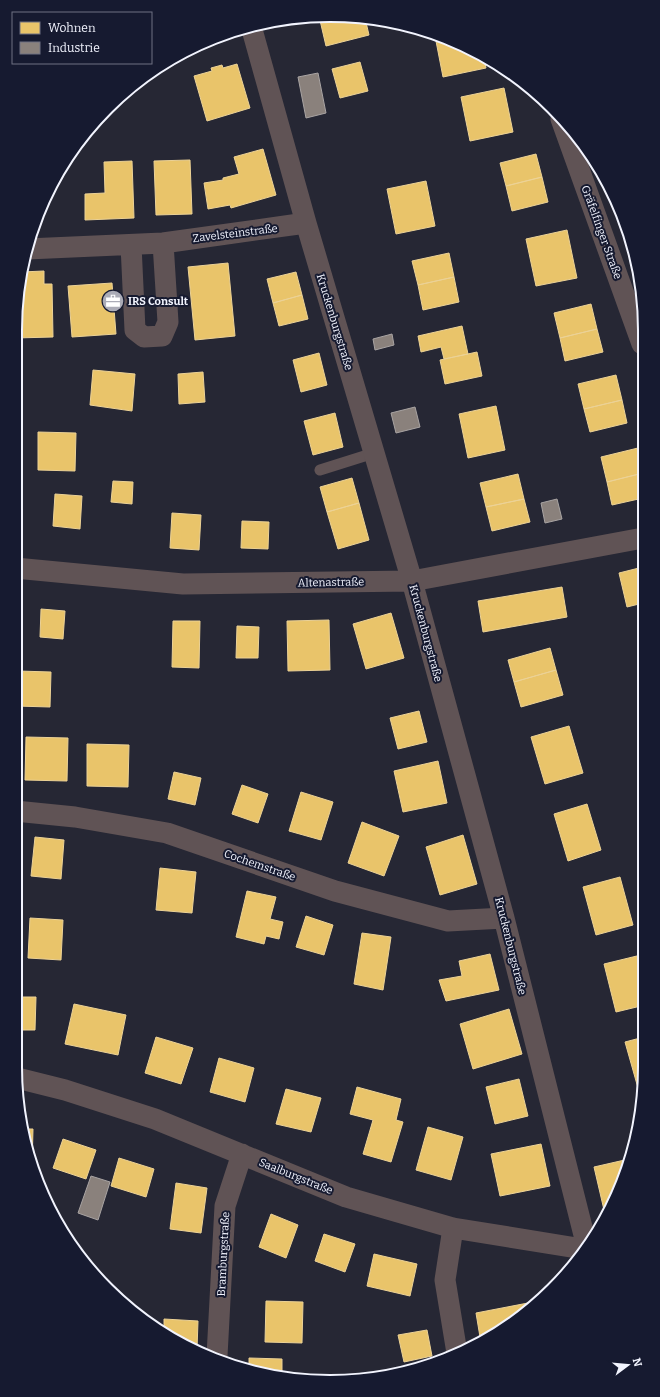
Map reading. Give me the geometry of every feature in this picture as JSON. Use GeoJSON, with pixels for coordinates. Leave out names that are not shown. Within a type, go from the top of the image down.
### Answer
{"type":"FeatureCollection","features":[{"type":"Feature","properties":{"kind":"street","name":"Kruckenburgstraße"},"geometry":{"type":"LineString","coordinates":[[253,31],[306,223],[412,581],[504,918],[585,1239]]}},
{"type":"Feature","properties":{"kind":"street","name":"Gräfelfinger Straße"},"geometry":{"type":"LineString","coordinates":[[565,131],[638,333]]}},
{"type":"Feature","properties":{"kind":"street","name":"Zavelsteinstraße"},"geometry":{"type":"LineString","coordinates":[[32,249],[163,243],[306,223]]}},
{"type":"Feature","properties":{"kind":"street"},"geometry":{"type":"LineString","coordinates":[[131,245],[135,330],[144,337],[162,336],[168,322],[163,243]]}},
{"type":"Feature","properties":{"kind":"street","name":"Altenastraße"},"geometry":{"type":"LineString","coordinates":[[22,569],[183,584],[412,581],[638,539]]}},
{"type":"Feature","properties":{"kind":"street","name":"Cochemstraße"},"geometry":{"type":"LineString","coordinates":[[22,812],[75,817],[167,833],[335,891],[448,921],[504,918]]}},
{"type":"Feature","properties":{"kind":"street","name":"Saalburgstraße"},"geometry":{"type":"LineString","coordinates":[[23,1079],[65,1090],[155,1119],[346,1196],[453,1228],[578,1248]]}},
{"type":"Feature","properties":{"kind":"street","name":"Bramburgstraße"},"geometry":{"type":"LineString","coordinates":[[217,1354],[225,1206],[242,1154]]}},
{"type":"Feature","properties":{"kind":"street"},"geometry":{"type":"LineString","coordinates":[[453,1228],[445,1280],[456,1348]]}},
{"type":"Feature","properties":{"kind":"lane"},"geometry":{"type":"LineString","coordinates":[[320,470],[374,453]]}},
{"type":"Feature","properties":{"kind":"building: Wohnen"},"geometry":{"type":"Polygon","coordinates":[[[321,22],[367,25],[369,35],[326,46],[321,22]]]}},
{"type":"Feature","properties":{"kind":"building: Wohnen"},"geometry":{"type":"Polygon","coordinates":[[[436,41],[485,64],[486,68],[443,77],[436,41]]]}},
{"type":"Feature","properties":{"kind":"building: Wohnen"},"geometry":{"type":"Polygon","coordinates":[[[360,62],[368,91],[340,98],[332,69],[360,62]]]}},
{"type":"Feature","properties":{"kind":"building: Wohnen"},"geometry":{"type":"Polygon","coordinates":[[[237,64],[250,108],[207,121],[194,76],[212,71],[211,68],[222,65],[223,68],[237,64]]]}},
{"type":"Feature","properties":{"kind":"building: Wohnen"},"geometry":{"type":"Polygon","coordinates":[[[504,88],[513,132],[470,141],[461,97],[504,88]]]}},
{"type":"Feature","properties":{"kind":"building: Wohnen"},"geometry":{"type":"Polygon","coordinates":[[[263,149],[276,195],[231,208],[230,205],[208,209],[204,183],[223,180],[223,178],[239,174],[234,157],[263,149]]]}},
{"type":"Feature","properties":{"kind":"building: Wohnen"},"geometry":{"type":"Polygon","coordinates":[[[536,154],[542,177],[506,186],[500,163],[536,154]]]}},
{"type":"Feature","properties":{"kind":"building: Wohnen"},"geometry":{"type":"Polygon","coordinates":[[[190,160],[192,214],[156,215],[154,161],[190,160]]]}},
{"type":"Feature","properties":{"kind":"building: Wohnen"},"geometry":{"type":"Polygon","coordinates":[[[132,161],[134,218],[85,220],[85,194],[105,193],[104,162],[132,161]]]}},
{"type":"Feature","properties":{"kind":"building: Wohnen"},"geometry":{"type":"Polygon","coordinates":[[[542,177],[548,202],[512,211],[506,186],[542,177]]]}},
{"type":"Feature","properties":{"kind":"building: Wohnen"},"geometry":{"type":"Polygon","coordinates":[[[426,181],[435,226],[396,234],[387,189],[426,181]]]}},
{"type":"Feature","properties":{"kind":"building: Wohnen"},"geometry":{"type":"Polygon","coordinates":[[[567,230],[577,278],[536,286],[526,239],[567,230]]]}},
{"type":"Feature","properties":{"kind":"building: Wohnen"},"geometry":{"type":"Polygon","coordinates":[[[449,253],[454,277],[418,285],[412,261],[449,253]]]}},
{"type":"Feature","properties":{"kind":"building: Wohnen"},"geometry":{"type":"Polygon","coordinates":[[[228,263],[235,336],[195,340],[188,267],[228,263]]]}},
{"type":"Feature","properties":{"kind":"building: Wohnen"},"geometry":{"type":"Polygon","coordinates":[[[44,271],[44,284],[52,284],[53,337],[22,338],[23,310],[28,272],[44,271]]]}},
{"type":"Feature","properties":{"kind":"building: Wohnen"},"geometry":{"type":"Polygon","coordinates":[[[296,272],[302,295],[273,303],[267,279],[296,272]]]}},
{"type":"Feature","properties":{"kind":"building: Wohnen"},"geometry":{"type":"Polygon","coordinates":[[[454,277],[459,302],[423,310],[418,285],[454,277]]]}},
{"type":"Feature","properties":{"kind":"building: Wohnen"},"geometry":{"type":"Polygon","coordinates":[[[112,283],[116,334],[72,337],[68,286],[112,283]]]}},
{"type":"Feature","properties":{"kind":"building: Wohnen"},"geometry":{"type":"Polygon","coordinates":[[[302,295],[308,319],[279,326],[273,303],[302,295]]]}},
{"type":"Feature","properties":{"kind":"building: Wohnen"},"geometry":{"type":"Polygon","coordinates":[[[591,304],[597,329],[560,338],[554,313],[591,304]]]}},
{"type":"Feature","properties":{"kind":"building: Wohnen"},"geometry":{"type":"Polygon","coordinates":[[[462,326],[468,354],[444,359],[441,347],[421,352],[418,336],[462,326]]]}},
{"type":"Feature","properties":{"kind":"building: Wohnen"},"geometry":{"type":"Polygon","coordinates":[[[597,329],[603,352],[565,361],[560,338],[597,329]]]}},
{"type":"Feature","properties":{"kind":"building: Wohnen"},"geometry":{"type":"Polygon","coordinates":[[[477,352],[482,376],[445,384],[440,360],[477,352]]]}},
{"type":"Feature","properties":{"kind":"building: Wohnen"},"geometry":{"type":"Polygon","coordinates":[[[319,353],[327,385],[301,392],[293,360],[319,353]]]}},
{"type":"Feature","properties":{"kind":"building: Wohnen"},"geometry":{"type":"Polygon","coordinates":[[[93,370],[135,374],[132,411],[90,405],[93,370]]]}},
{"type":"Feature","properties":{"kind":"building: Wohnen"},"geometry":{"type":"Polygon","coordinates":[[[203,372],[205,402],[179,404],[178,374],[203,372]]]}},
{"type":"Feature","properties":{"kind":"building: Wohnen"},"geometry":{"type":"Polygon","coordinates":[[[616,375],[622,400],[584,409],[578,384],[616,375]]]}},
{"type":"Feature","properties":{"kind":"building: Wohnen"},"geometry":{"type":"Polygon","coordinates":[[[622,400],[627,423],[590,432],[584,409],[622,400]]]}},
{"type":"Feature","properties":{"kind":"building: Wohnen"},"geometry":{"type":"Polygon","coordinates":[[[496,406],[505,450],[468,458],[459,414],[496,406]]]}},
{"type":"Feature","properties":{"kind":"building: Wohnen"},"geometry":{"type":"Polygon","coordinates":[[[335,413],[343,447],[313,455],[304,421],[335,413]]]}},
{"type":"Feature","properties":{"kind":"building: Wohnen"},"geometry":{"type":"Polygon","coordinates":[[[38,432],[76,433],[75,471],[38,470],[38,432]]]}},
{"type":"Feature","properties":{"kind":"building: Wohnen"},"geometry":{"type":"Polygon","coordinates":[[[638,448],[638,474],[607,482],[601,457],[638,448]]]}},
{"type":"Feature","properties":{"kind":"building: Wohnen"},"geometry":{"type":"Polygon","coordinates":[[[518,474],[524,499],[486,507],[480,483],[518,474]]]}},
{"type":"Feature","properties":{"kind":"building: Wohnen"},"geometry":{"type":"Polygon","coordinates":[[[638,474],[638,499],[612,505],[607,482],[638,474]]]}},
{"type":"Feature","properties":{"kind":"building: Wohnen"},"geometry":{"type":"Polygon","coordinates":[[[352,478],[359,503],[327,512],[320,487],[352,478]]]}},
{"type":"Feature","properties":{"kind":"building: Wohnen"},"geometry":{"type":"Polygon","coordinates":[[[113,481],[133,482],[132,504],[111,502],[113,481]]]}},
{"type":"Feature","properties":{"kind":"building: Wohnen"},"geometry":{"type":"Polygon","coordinates":[[[55,494],[82,496],[80,529],[53,526],[55,494]]]}},
{"type":"Feature","properties":{"kind":"building: Wohnen"},"geometry":{"type":"Polygon","coordinates":[[[524,499],[530,522],[492,531],[486,507],[524,499]]]}},
{"type":"Feature","properties":{"kind":"building: Wohnen"},"geometry":{"type":"Polygon","coordinates":[[[359,503],[369,540],[338,549],[327,512],[359,503]]]}},
{"type":"Feature","properties":{"kind":"building: Wohnen"},"geometry":{"type":"Polygon","coordinates":[[[172,513],[201,515],[199,550],[170,548],[172,513]]]}},
{"type":"Feature","properties":{"kind":"building: Wohnen"},"geometry":{"type":"Polygon","coordinates":[[[242,521],[269,522],[268,549],[241,548],[242,521]]]}},
{"type":"Feature","properties":{"kind":"building: Wohnen"},"geometry":{"type":"Polygon","coordinates":[[[638,568],[638,604],[627,607],[619,573],[638,568]]]}},
{"type":"Feature","properties":{"kind":"building: Wohnen"},"geometry":{"type":"Polygon","coordinates":[[[562,587],[567,617],[483,632],[478,601],[562,587]]]}},
{"type":"Feature","properties":{"kind":"building: Wohnen"},"geometry":{"type":"Polygon","coordinates":[[[41,609],[65,611],[63,639],[40,637],[41,609]]]}},
{"type":"Feature","properties":{"kind":"building: Wohnen"},"geometry":{"type":"Polygon","coordinates":[[[391,613],[404,658],[366,669],[353,624],[391,613]]]}},
{"type":"Feature","properties":{"kind":"building: Wohnen"},"geometry":{"type":"Polygon","coordinates":[[[329,620],[330,670],[288,671],[287,621],[329,620]]]}},
{"type":"Feature","properties":{"kind":"building: Wohnen"},"geometry":{"type":"Polygon","coordinates":[[[173,621],[200,621],[199,668],[172,667],[173,621]]]}},
{"type":"Feature","properties":{"kind":"building: Wohnen"},"geometry":{"type":"Polygon","coordinates":[[[237,626],[259,627],[258,658],[236,658],[237,626]]]}},
{"type":"Feature","properties":{"kind":"building: Wohnen"},"geometry":{"type":"Polygon","coordinates":[[[550,648],[556,670],[514,682],[508,660],[550,648]]]}},
{"type":"Feature","properties":{"kind":"building: Wohnen"},"geometry":{"type":"Polygon","coordinates":[[[556,670],[563,695],[521,707],[514,682],[556,670]]]}},
{"type":"Feature","properties":{"kind":"building: Wohnen"},"geometry":{"type":"Polygon","coordinates":[[[22,671],[51,672],[50,707],[22,706],[22,671]]]}},
{"type":"Feature","properties":{"kind":"building: Wohnen"},"geometry":{"type":"Polygon","coordinates":[[[419,711],[427,742],[398,749],[390,718],[419,711]]]}},
{"type":"Feature","properties":{"kind":"building: Wohnen"},"geometry":{"type":"Polygon","coordinates":[[[569,726],[583,773],[545,784],[531,737],[569,726]]]}},
{"type":"Feature","properties":{"kind":"building: Wohnen"},"geometry":{"type":"Polygon","coordinates":[[[26,737],[68,738],[67,781],[25,780],[26,737]]]}},
{"type":"Feature","properties":{"kind":"building: Wohnen"},"geometry":{"type":"Polygon","coordinates":[[[87,744],[129,745],[128,787],[87,786],[87,744]]]}},
{"type":"Feature","properties":{"kind":"building: Wohnen"},"geometry":{"type":"Polygon","coordinates":[[[438,761],[447,803],[403,812],[394,771],[438,761]]]}},
{"type":"Feature","properties":{"kind":"building: Wohnen"},"geometry":{"type":"Polygon","coordinates":[[[174,772],[201,778],[195,805],[168,799],[174,772]]]}},
{"type":"Feature","properties":{"kind":"building: Wohnen"},"geometry":{"type":"Polygon","coordinates":[[[242,785],[268,794],[258,823],[232,814],[242,785]]]}},
{"type":"Feature","properties":{"kind":"building: Wohnen"},"geometry":{"type":"Polygon","coordinates":[[[301,792],[333,802],[321,840],[289,831],[301,792]]]}},
{"type":"Feature","properties":{"kind":"building: Wohnen"},"geometry":{"type":"Polygon","coordinates":[[[587,804],[601,850],[568,861],[554,814],[587,804]]]}},
{"type":"Feature","properties":{"kind":"building: Wohnen"},"geometry":{"type":"Polygon","coordinates":[[[362,822],[399,836],[384,876],[348,863],[362,822]]]}},
{"type":"Feature","properties":{"kind":"building: Wohnen"},"geometry":{"type":"Polygon","coordinates":[[[463,835],[477,884],[440,895],[426,847],[463,835]]]}},
{"type":"Feature","properties":{"kind":"building: Wohnen"},"geometry":{"type":"Polygon","coordinates":[[[35,837],[64,840],[61,879],[31,876],[35,837]]]}},
{"type":"Feature","properties":{"kind":"building: Wohnen"},"geometry":{"type":"Polygon","coordinates":[[[160,868],[196,872],[192,913],[156,910],[160,868]]]}},
{"type":"Feature","properties":{"kind":"building: Wohnen"},"geometry":{"type":"Polygon","coordinates":[[[620,877],[633,925],[596,935],[583,887],[620,877]]]}},
{"type":"Feature","properties":{"kind":"building: Wohnen"},"geometry":{"type":"Polygon","coordinates":[[[247,891],[276,897],[270,919],[283,922],[279,939],[266,936],[264,944],[236,937],[247,891]]]}},
{"type":"Feature","properties":{"kind":"building: Wohnen"},"geometry":{"type":"Polygon","coordinates":[[[306,916],[333,925],[324,955],[296,947],[306,916]]]}},
{"type":"Feature","properties":{"kind":"building: Wohnen"},"geometry":{"type":"Polygon","coordinates":[[[30,918],[63,920],[61,960],[28,958],[30,918]]]}},
{"type":"Feature","properties":{"kind":"building: Wohnen"},"geometry":{"type":"Polygon","coordinates":[[[362,933],[391,937],[383,990],[354,984],[362,933]]]}},
{"type":"Feature","properties":{"kind":"building: Wohnen"},"geometry":{"type":"Polygon","coordinates":[[[490,954],[499,990],[446,1001],[439,980],[462,976],[459,961],[490,954]]]}},
{"type":"Feature","properties":{"kind":"building: Wohnen"},"geometry":{"type":"Polygon","coordinates":[[[638,956],[638,1007],[616,1012],[604,964],[638,956]]]}},
{"type":"Feature","properties":{"kind":"building: Wohnen"},"geometry":{"type":"Polygon","coordinates":[[[22,997],[36,997],[35,1030],[22,1030],[22,997]]]}},
{"type":"Feature","properties":{"kind":"building: Wohnen"},"geometry":{"type":"Polygon","coordinates":[[[74,1004],[126,1015],[118,1055],[65,1044],[74,1004]]]}},
{"type":"Feature","properties":{"kind":"building: Wohnen"},"geometry":{"type":"Polygon","coordinates":[[[509,1009],[522,1054],[473,1069],[460,1024],[509,1009]]]}},
{"type":"Feature","properties":{"kind":"building: Wohnen"},"geometry":{"type":"Polygon","coordinates":[[[156,1037],[193,1048],[181,1084],[145,1073],[156,1037]]]}},
{"type":"Feature","properties":{"kind":"building: Wohnen"},"geometry":{"type":"Polygon","coordinates":[[[638,1039],[637,1085],[625,1042],[638,1039]]]}},
{"type":"Feature","properties":{"kind":"building: Wohnen"},"geometry":{"type":"Polygon","coordinates":[[[219,1058],[254,1068],[245,1102],[210,1092],[219,1058]]]}},
{"type":"Feature","properties":{"kind":"building: Wohnen"},"geometry":{"type":"Polygon","coordinates":[[[519,1079],[528,1116],[495,1124],[486,1087],[519,1079]]]}},
{"type":"Feature","properties":{"kind":"building: Wohnen"},"geometry":{"type":"Polygon","coordinates":[[[357,1087],[401,1099],[396,1120],[403,1122],[391,1162],[363,1154],[373,1120],[350,1114],[357,1087]]]}},
{"type":"Feature","properties":{"kind":"building: Wohnen"},"geometry":{"type":"Polygon","coordinates":[[[286,1089],[321,1098],[311,1132],[276,1124],[286,1089]]]}},
{"type":"Feature","properties":{"kind":"building: Wohnen"},"geometry":{"type":"Polygon","coordinates":[[[428,1127],[463,1137],[451,1180],[416,1170],[428,1127]]]}},
{"type":"Feature","properties":{"kind":"building: Wohnen"},"geometry":{"type":"Polygon","coordinates":[[[28,1129],[33,1129],[32,1149],[28,1129]]]}},
{"type":"Feature","properties":{"kind":"building: Wohnen"},"geometry":{"type":"Polygon","coordinates":[[[63,1139],[96,1150],[86,1179],[53,1168],[63,1139]]]}},
{"type":"Feature","properties":{"kind":"building: Wohnen"},"geometry":{"type":"Polygon","coordinates":[[[541,1144],[550,1186],[500,1196],[491,1154],[541,1144]]]}},
{"type":"Feature","properties":{"kind":"building: Wohnen"},"geometry":{"type":"Polygon","coordinates":[[[119,1158],[154,1169],[146,1197],[111,1186],[119,1158]]]}},
{"type":"Feature","properties":{"kind":"building: Wohnen"},"geometry":{"type":"Polygon","coordinates":[[[624,1160],[615,1185],[604,1208],[594,1167],[624,1160]]]}},
{"type":"Feature","properties":{"kind":"building: Wohnen"},"geometry":{"type":"Polygon","coordinates":[[[176,1183],[207,1188],[201,1233],[170,1229],[176,1183]]]}},
{"type":"Feature","properties":{"kind":"building: Wohnen"},"geometry":{"type":"Polygon","coordinates":[[[271,1214],[298,1225],[286,1258],[259,1247],[271,1214]]]}},
{"type":"Feature","properties":{"kind":"building: Wohnen"},"geometry":{"type":"Polygon","coordinates":[[[324,1234],[355,1244],[345,1272],[315,1261],[324,1234]]]}},
{"type":"Feature","properties":{"kind":"building: Wohnen"},"geometry":{"type":"Polygon","coordinates":[[[374,1254],[417,1264],[410,1296],[367,1286],[374,1254]]]}},
{"type":"Feature","properties":{"kind":"building: Wohnen"},"geometry":{"type":"Polygon","coordinates":[[[266,1301],[303,1302],[302,1343],[265,1342],[266,1301]]]}},
{"type":"Feature","properties":{"kind":"building: Wohnen"},"geometry":{"type":"Polygon","coordinates":[[[528,1303],[501,1323],[480,1336],[476,1313],[528,1303]]]}},
{"type":"Feature","properties":{"kind":"building: Wohnen"},"geometry":{"type":"Polygon","coordinates":[[[164,1319],[198,1321],[197,1345],[176,1334],[164,1326],[164,1319]]]}},
{"type":"Feature","properties":{"kind":"building: Wohnen"},"geometry":{"type":"Polygon","coordinates":[[[427,1330],[432,1356],[404,1362],[398,1335],[427,1330]]]}},
{"type":"Feature","properties":{"kind":"building: Wohnen"},"geometry":{"type":"Polygon","coordinates":[[[249,1358],[282,1359],[282,1371],[270,1369],[249,1365],[249,1358]]]}},
{"type":"Feature","properties":{"kind":"building: Industrie"},"geometry":{"type":"Polygon","coordinates":[[[318,73],[326,113],[306,118],[298,77],[318,73]]]}},
{"type":"Feature","properties":{"kind":"building: Industrie"},"geometry":{"type":"Polygon","coordinates":[[[392,334],[394,345],[375,350],[373,339],[392,334]]]}},
{"type":"Feature","properties":{"kind":"building: Industrie"},"geometry":{"type":"Polygon","coordinates":[[[415,407],[420,427],[396,433],[391,413],[415,407]]]}},
{"type":"Feature","properties":{"kind":"building: Industrie"},"geometry":{"type":"Polygon","coordinates":[[[557,499],[562,519],[545,523],[541,503],[557,499]]]}},
{"type":"Feature","properties":{"kind":"building: Industrie"},"geometry":{"type":"Polygon","coordinates":[[[91,1176],[110,1182],[98,1220],[78,1213],[91,1176]]]}},
{"type":"Feature","properties":{"kind":"place","name":"IRS Consult"},"geometry":{"type":"Point","coordinates":[113,301]}}]}
